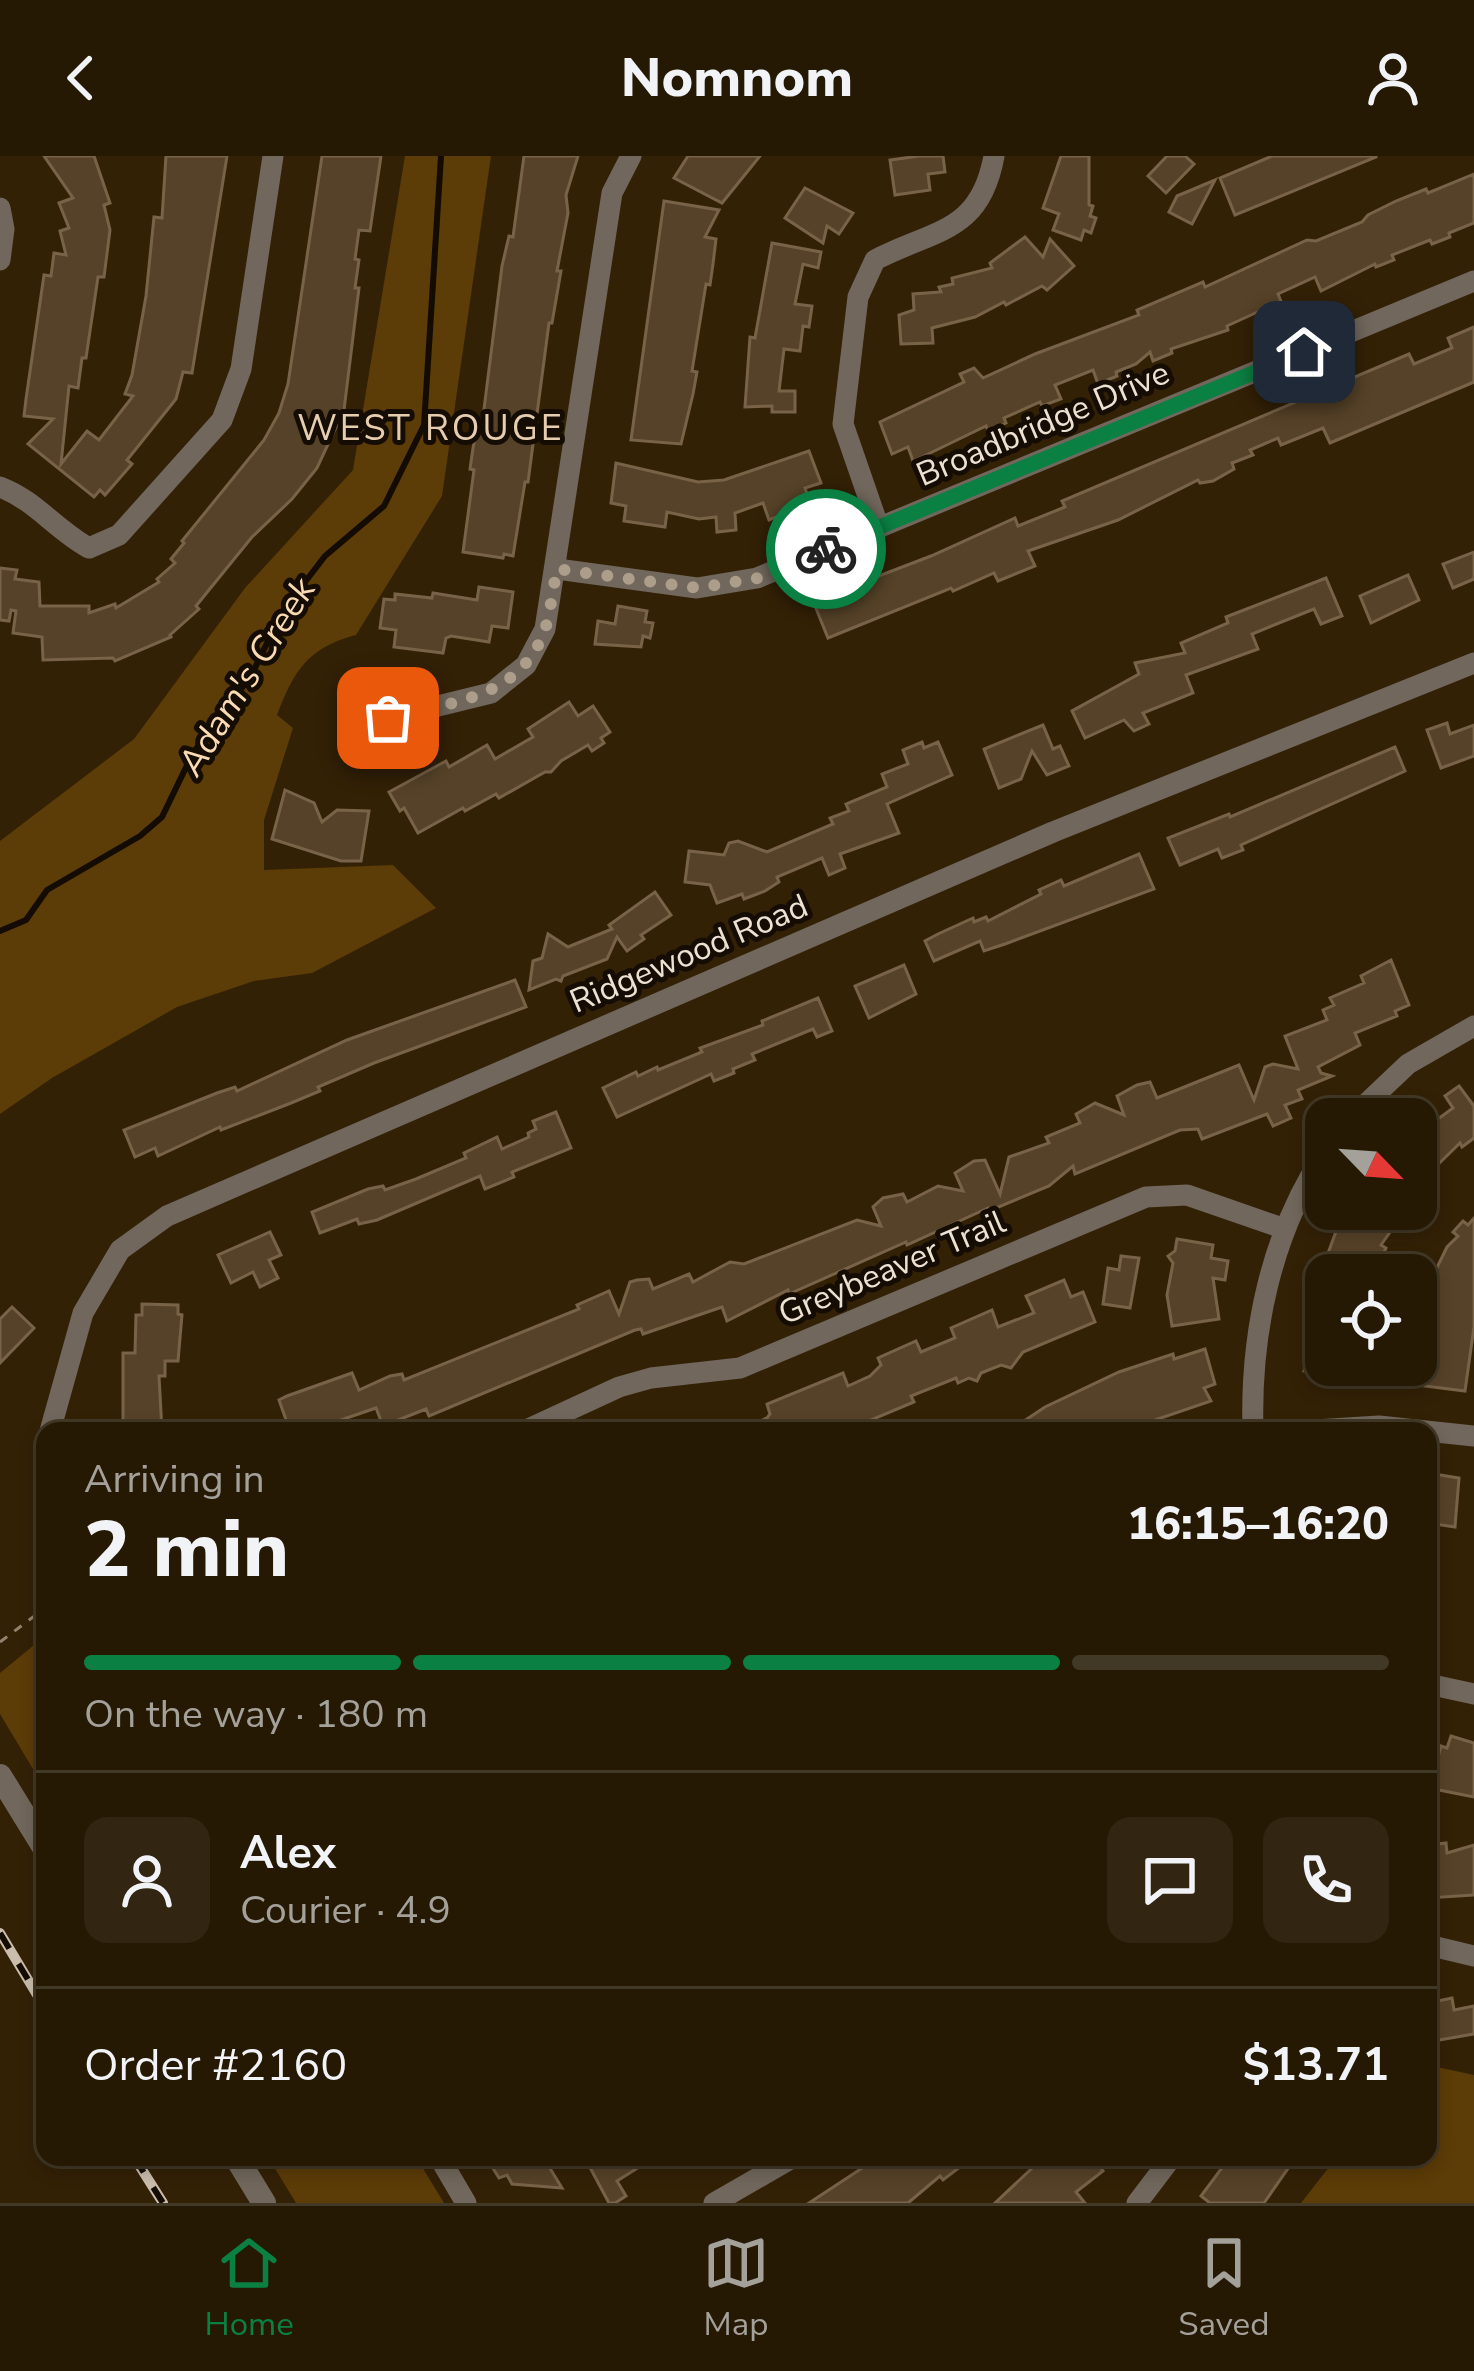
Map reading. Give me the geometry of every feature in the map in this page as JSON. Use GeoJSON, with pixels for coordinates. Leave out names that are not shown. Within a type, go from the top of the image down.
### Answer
{"type":"FeatureCollection","features":[{"type":"Feature","properties":{"kind":"street"},"geometry":{"type":"LineString","coordinates":[[0,487],[23,496],[66,536],[88,548],[119,535],[222,420],[241,369],[273,156]]}},
{"type":"Feature","properties":{"kind":"street"},"geometry":{"type":"LineString","coordinates":[[388,718],[491,693],[526,665],[545,629],[612,194],[631,156]]}},
{"type":"Feature","properties":{"kind":"street"},"geometry":{"type":"LineString","coordinates":[[879,528],[843,424],[858,297],[875,260],[956,224],[977,208],[994,156]]}},
{"type":"Feature","properties":{"kind":"street"},"geometry":{"type":"LineString","coordinates":[[0,208],[4,229],[0,260]]}},
{"type":"Feature","properties":{"kind":"street","name":"Broadbridge Drive"},"geometry":{"type":"LineString","coordinates":[[557,569],[698,588],[758,578],[1474,281]]}},
{"type":"Feature","properties":{"kind":"street","name":"Ridgewood Road"},"geometry":{"type":"LineString","coordinates":[[53,1422],[83,1313],[120,1250],[167,1216],[1053,832],[1474,663]]}},
{"type":"Feature","properties":{"kind":"street"},"geometry":{"type":"LineString","coordinates":[[1373,1098],[1408,1064],[1474,1026]]}},
{"type":"Feature","properties":{"kind":"street"},"geometry":{"type":"LineString","coordinates":[[1254,1422],[1262,1306],[1285,1228],[1305,1190]]}},
{"type":"Feature","properties":{"kind":"street","name":"Greybeaver Trail"},"geometry":{"type":"LineString","coordinates":[[543,1422],[619,1387],[651,1378],[740,1368],[1145,1197],[1187,1195],[1285,1228]]}},
{"type":"Feature","properties":{"kind":"street"},"geometry":{"type":"LineString","coordinates":[[1437,1432],[1474,1436]]}},
{"type":"Feature","properties":{"kind":"street"},"geometry":{"type":"LineString","coordinates":[[1437,1685],[1473,1689]]}},
{"type":"Feature","properties":{"kind":"street"},"geometry":{"type":"LineString","coordinates":[[0,1776],[36,1834]]}},
{"type":"Feature","properties":{"kind":"street"},"geometry":{"type":"LineString","coordinates":[[1437,1947],[1474,1956]]}},
{"type":"Feature","properties":{"kind":"street"},"geometry":{"type":"LineString","coordinates":[[241,2166],[264,2203]]}},
{"type":"Feature","properties":{"kind":"street"},"geometry":{"type":"LineString","coordinates":[[444,2166],[466,2203]]}},
{"type":"Feature","properties":{"kind":"street"},"geometry":{"type":"LineString","coordinates":[[714,2203],[778,2166]]}},
{"type":"Feature","properties":{"kind":"street"},"geometry":{"type":"LineString","coordinates":[[1137,2203],[1165,2166]]}},
{"type":"Feature","properties":{"kind":"path"},"geometry":{"type":"LineString","coordinates":[[0,1642],[36,1615]]}},
{"type":"Feature","properties":{"kind":"shaded area"},"geometry":{"type":"Polygon","coordinates":[[[405,156],[491,156],[442,496],[356,635],[314,654],[290,686],[277,715],[293,728],[264,820],[264,870],[393,865],[436,908],[312,973],[254,981],[177,1007],[52,1078],[0,1114],[0,841],[134,739],[245,588],[353,470],[405,156]]]}},
{"type":"Feature","properties":{"kind":"shaded area"},"geometry":{"type":"Polygon","coordinates":[[[36,1643],[36,1774],[0,1714],[0,1673],[36,1643]]]}},
{"type":"Feature","properties":{"kind":"shaded area"},"geometry":{"type":"Polygon","coordinates":[[[1437,2067],[1474,2075],[1474,2203],[1301,2203],[1330,2166],[1437,2166],[1437,2067]]]}},
{"type":"Feature","properties":{"kind":"shaded area"},"geometry":{"type":"Polygon","coordinates":[[[273,2166],[421,2166],[444,2203],[296,2203],[273,2166]]]}},
{"type":"Feature","properties":{"kind":"building"},"geometry":{"type":"Polygon","coordinates":[[[44,156],[94,156],[110,203],[104,205],[110,230],[104,277],[98,277],[78,388],[69,386],[61,464],[87,431],[99,440],[133,396],[125,394],[146,296],[154,217],[162,218],[166,156],[227,156],[192,373],[183,372],[176,399],[127,460],[132,464],[105,495],[100,490],[94,497],[28,444],[53,419],[24,416],[44,275],[51,276],[54,253],[66,255],[60,231],[69,228],[59,203],[73,198],[44,156]]]}},
{"type":"Feature","properties":{"kind":"building"},"geometry":{"type":"Polygon","coordinates":[[[322,156],[381,156],[370,231],[359,230],[355,288],[359,288],[344,410],[317,468],[252,537],[196,606],[199,609],[171,637],[115,661],[43,660],[42,637],[13,633],[16,611],[11,610],[9,621],[0,620],[0,568],[17,570],[15,579],[39,582],[40,606],[89,606],[89,613],[115,604],[116,608],[159,582],[175,563],[171,559],[182,541],[264,440],[279,413],[288,384],[322,156]]]}},
{"type":"Feature","properties":{"kind":"building"},"geometry":{"type":"Polygon","coordinates":[[[524,156],[578,156],[566,195],[568,213],[557,271],[561,271],[549,323],[528,482],[513,556],[504,554],[503,558],[463,552],[473,448],[478,424],[482,425],[502,266],[509,236],[513,237],[524,156]]]}},
{"type":"Feature","properties":{"kind":"building"},"geometry":{"type":"Polygon","coordinates":[[[688,156],[760,156],[722,203],[674,178],[688,156]]]}},
{"type":"Feature","properties":{"kind":"building"},"geometry":{"type":"Polygon","coordinates":[[[943,156],[945,172],[928,174],[930,190],[895,195],[890,160],[943,156]]]}},
{"type":"Feature","properties":{"kind":"building"},"geometry":{"type":"Polygon","coordinates":[[[1061,156],[1089,156],[1090,216],[1096,218],[1091,233],[1084,230],[1081,240],[1053,230],[1059,214],[1043,208],[1061,156]]]}},
{"type":"Feature","properties":{"kind":"building"},"geometry":{"type":"Polygon","coordinates":[[[1167,156],[1185,156],[1194,164],[1166,193],[1148,176],[1167,156]]]}},
{"type":"Feature","properties":{"kind":"building"},"geometry":{"type":"Polygon","coordinates":[[[1272,156],[1376,157],[1235,215],[1220,178],[1272,156]]]}},
{"type":"Feature","properties":{"kind":"building"},"geometry":{"type":"Polygon","coordinates":[[[1474,174],[1474,223],[1449,233],[1450,237],[1392,255],[1394,260],[1375,264],[1321,291],[1315,277],[1278,294],[1283,306],[1264,315],[1262,310],[1227,326],[1228,330],[1171,349],[1172,353],[1153,361],[1150,352],[1098,384],[1093,370],[1055,385],[1061,399],[1042,406],[1040,402],[1004,418],[1006,423],[988,431],[986,426],[913,461],[908,447],[892,454],[880,422],[964,382],[960,374],[974,368],[983,378],[1139,315],[1137,310],[1203,282],[1205,287],[1307,240],[1316,241],[1362,222],[1396,201],[1474,174]]]}},
{"type":"Feature","properties":{"kind":"building"},"geometry":{"type":"Polygon","coordinates":[[[1215,180],[1192,224],[1169,212],[1177,196],[1215,180]]]}},
{"type":"Feature","properties":{"kind":"building"},"geometry":{"type":"Polygon","coordinates":[[[805,188],[853,213],[839,234],[827,226],[823,243],[785,218],[805,188]]]}},
{"type":"Feature","properties":{"kind":"building"},"geometry":{"type":"Polygon","coordinates":[[[664,201],[719,210],[705,237],[716,239],[692,371],[697,372],[681,444],[631,440],[664,201]]]}},
{"type":"Feature","properties":{"kind":"building"},"geometry":{"type":"Polygon","coordinates":[[[1025,237],[1043,257],[1050,239],[1074,266],[1047,290],[1042,286],[975,317],[932,328],[933,343],[901,344],[899,315],[914,310],[913,294],[941,292],[939,287],[953,284],[952,278],[992,268],[990,263],[1025,237]]]}},
{"type":"Feature","properties":{"kind":"building"},"geometry":{"type":"Polygon","coordinates":[[[772,243],[821,252],[818,268],[803,264],[795,304],[812,306],[800,351],[784,349],[779,391],[795,391],[795,412],[772,412],[772,406],[745,407],[750,337],[755,338],[772,243]]]}},
{"type":"Feature","properties":{"kind":"building"},"geometry":{"type":"Polygon","coordinates":[[[1474,327],[1474,382],[1330,443],[1323,428],[1281,445],[1278,438],[1250,450],[1253,455],[1232,463],[1234,469],[1213,481],[1198,480],[1118,520],[1028,551],[1035,566],[998,581],[994,573],[828,638],[813,601],[1015,518],[1018,526],[1065,507],[1062,501],[1409,354],[1414,364],[1452,348],[1448,338],[1474,327]]]}},
{"type":"Feature","properties":{"kind":"building"},"geometry":{"type":"Polygon","coordinates":[[[809,451],[821,483],[805,488],[810,503],[769,520],[763,503],[735,513],[736,530],[717,532],[716,517],[699,519],[667,512],[665,527],[624,521],[626,506],[611,503],[616,463],[698,482],[724,480],[809,451]]]}},
{"type":"Feature","properties":{"kind":"building"},"geometry":{"type":"Polygon","coordinates":[[[1474,552],[1474,579],[1453,588],[1443,564],[1474,552]]]}},
{"type":"Feature","properties":{"kind":"building"},"geometry":{"type":"Polygon","coordinates":[[[1408,575],[1419,600],[1371,623],[1360,596],[1408,575]]]}},
{"type":"Feature","properties":{"kind":"building"},"geometry":{"type":"Polygon","coordinates":[[[1326,578],[1342,616],[1321,624],[1314,609],[1252,634],[1258,649],[1186,675],[1193,693],[1143,713],[1149,724],[1134,731],[1124,720],[1085,738],[1072,711],[1139,674],[1135,663],[1185,653],[1181,643],[1228,623],[1226,617],[1326,578]]]}},
{"type":"Feature","properties":{"kind":"building"},"geometry":{"type":"Polygon","coordinates":[[[479,587],[513,592],[508,628],[492,626],[489,642],[451,636],[446,638],[443,653],[394,647],[396,630],[380,628],[384,599],[395,600],[395,594],[432,598],[433,593],[477,600],[479,587]]]}},
{"type":"Feature","properties":{"kind":"building"},"geometry":{"type":"Polygon","coordinates":[[[618,606],[647,611],[645,622],[653,623],[650,638],[643,636],[641,647],[595,644],[598,621],[615,624],[618,606]]]}},
{"type":"Feature","properties":{"kind":"building"},"geometry":{"type":"Polygon","coordinates":[[[569,702],[578,716],[593,706],[610,732],[601,738],[604,743],[592,751],[588,745],[551,772],[499,798],[496,794],[463,808],[418,833],[389,792],[487,745],[495,759],[533,737],[528,729],[569,702]]]}},
{"type":"Feature","properties":{"kind":"building"},"geometry":{"type":"Polygon","coordinates":[[[1447,723],[1450,734],[1474,725],[1474,756],[1441,768],[1427,730],[1447,723]]]}},
{"type":"Feature","properties":{"kind":"building"},"geometry":{"type":"Polygon","coordinates":[[[1043,725],[1053,749],[1060,746],[1069,766],[1047,775],[1032,751],[1021,779],[999,788],[984,749],[1043,725]]]}},
{"type":"Feature","properties":{"kind":"building"},"geometry":{"type":"Polygon","coordinates":[[[922,742],[924,748],[938,742],[952,775],[887,804],[899,833],[840,854],[845,868],[829,875],[822,858],[777,877],[779,882],[765,891],[717,903],[710,885],[685,882],[689,851],[724,855],[729,843],[738,841],[767,852],[833,824],[830,818],[849,811],[846,804],[887,787],[882,774],[908,764],[903,750],[922,742]]]}},
{"type":"Feature","properties":{"kind":"building"},"geometry":{"type":"Polygon","coordinates":[[[1395,747],[1405,771],[1241,845],[1243,850],[1222,858],[1218,849],[1180,865],[1168,838],[1395,747]]]}},
{"type":"Feature","properties":{"kind":"building"},"geometry":{"type":"Polygon","coordinates":[[[285,790],[314,803],[322,822],[337,810],[369,811],[361,861],[341,861],[272,839],[285,790]]]}},
{"type":"Feature","properties":{"kind":"building"},"geometry":{"type":"Polygon","coordinates":[[[1139,854],[1154,889],[984,951],[980,941],[934,961],[925,941],[938,934],[973,918],[974,922],[986,917],[988,921],[1061,880],[1064,886],[1139,854]]]}},
{"type":"Feature","properties":{"kind":"building"},"geometry":{"type":"Polygon","coordinates":[[[655,892],[671,915],[641,935],[644,939],[627,951],[617,937],[607,959],[529,990],[533,961],[542,958],[548,934],[568,947],[612,929],[609,925],[655,892]]]}},
{"type":"Feature","properties":{"kind":"building"},"geometry":{"type":"Polygon","coordinates":[[[1391,960],[1409,1005],[1395,1011],[1397,1016],[1355,1033],[1360,1045],[1318,1067],[1332,1076],[1298,1090],[1302,1099],[1285,1105],[1291,1118],[1273,1126],[1267,1114],[1202,1139],[1198,1129],[1180,1130],[1075,1174],[1073,1166],[1049,1186],[789,1294],[788,1290],[727,1321],[722,1307],[643,1334],[635,1330],[429,1416],[426,1409],[381,1422],[376,1408],[335,1422],[287,1422],[279,1400],[352,1373],[359,1390],[390,1376],[402,1374],[404,1380],[579,1309],[577,1305],[609,1291],[619,1314],[630,1282],[649,1279],[653,1289],[689,1274],[693,1282],[730,1262],[744,1264],[857,1220],[881,1226],[873,1207],[883,1198],[903,1194],[907,1202],[938,1186],[963,1191],[955,1173],[974,1161],[985,1160],[1000,1194],[1009,1157],[1049,1143],[1046,1137],[1080,1123],[1076,1114],[1095,1103],[1124,1115],[1117,1096],[1137,1085],[1150,1082],[1157,1098],[1239,1065],[1254,1100],[1265,1067],[1298,1069],[1285,1036],[1327,1020],[1323,1010],[1334,1005],[1330,998],[1364,983],[1361,976],[1391,960]]]}},
{"type":"Feature","properties":{"kind":"building"},"geometry":{"type":"Polygon","coordinates":[[[904,965],[916,994],[869,1018],[855,986],[904,965]]]}},
{"type":"Feature","properties":{"kind":"building"},"geometry":{"type":"Polygon","coordinates":[[[515,980],[526,1007],[374,1063],[318,1087],[320,1091],[220,1127],[158,1156],[155,1148],[135,1157],[124,1130],[217,1093],[235,1087],[237,1091],[347,1040],[515,980]]]}},
{"type":"Feature","properties":{"kind":"building"},"geometry":{"type":"Polygon","coordinates":[[[818,998],[832,1031],[817,1037],[813,1029],[752,1054],[755,1060],[733,1069],[734,1073],[714,1081],[711,1074],[617,1117],[603,1088],[636,1072],[638,1076],[658,1070],[702,1052],[700,1048],[818,998]]]}},
{"type":"Feature","properties":{"kind":"building"},"geometry":{"type":"Polygon","coordinates":[[[1459,1086],[1474,1106],[1474,1138],[1462,1147],[1460,1143],[1437,1165],[1437,1120],[1453,1108],[1445,1096],[1459,1086]]]}},
{"type":"Feature","properties":{"kind":"building"},"geometry":{"type":"Polygon","coordinates":[[[556,1112],[571,1148],[512,1172],[514,1177],[485,1189],[480,1176],[377,1220],[359,1224],[357,1219],[320,1233],[312,1212],[368,1189],[383,1186],[385,1190],[416,1179],[466,1158],[464,1153],[497,1137],[502,1149],[529,1137],[536,1129],[533,1121],[556,1112]]]}},
{"type":"Feature","properties":{"kind":"building"},"geometry":{"type":"Polygon","coordinates":[[[1474,1218],[1474,1327],[1465,1391],[1425,1386],[1437,1386],[1437,1267],[1458,1236],[1453,1232],[1463,1221],[1468,1225],[1474,1218]]]}},
{"type":"Feature","properties":{"kind":"building"},"geometry":{"type":"Polygon","coordinates":[[[1337,1230],[1392,1230],[1381,1245],[1386,1248],[1383,1254],[1328,1254],[1337,1230]]]}},
{"type":"Feature","properties":{"kind":"building"},"geometry":{"type":"Polygon","coordinates":[[[270,1232],[281,1255],[269,1260],[278,1278],[260,1287],[253,1272],[231,1283],[218,1255],[270,1232]]]}},
{"type":"Feature","properties":{"kind":"building"},"geometry":{"type":"Polygon","coordinates":[[[1177,1239],[1213,1245],[1211,1258],[1228,1261],[1225,1280],[1213,1278],[1219,1319],[1172,1326],[1167,1295],[1173,1263],[1168,1256],[1175,1251],[1177,1239]]]}},
{"type":"Feature","properties":{"kind":"building"},"geometry":{"type":"Polygon","coordinates":[[[1121,1256],[1139,1258],[1130,1308],[1103,1304],[1108,1268],[1119,1270],[1121,1256]]]}},
{"type":"Feature","properties":{"kind":"building"},"geometry":{"type":"Polygon","coordinates":[[[1064,1280],[1071,1297],[1083,1292],[1095,1322],[1023,1352],[1011,1368],[1001,1365],[981,1373],[977,1381],[969,1378],[958,1383],[956,1378],[866,1422],[758,1422],[770,1414],[767,1404],[843,1373],[848,1386],[870,1376],[881,1365],[878,1358],[916,1341],[921,1352],[955,1338],[951,1328],[992,1310],[998,1327],[1034,1313],[1026,1296],[1064,1280]]]}},
{"type":"Feature","properties":{"kind":"building"},"geometry":{"type":"Polygon","coordinates":[[[142,1304],[178,1305],[182,1315],[178,1361],[165,1361],[165,1376],[159,1376],[162,1422],[123,1422],[123,1353],[135,1353],[136,1315],[142,1315],[142,1304]]]}},
{"type":"Feature","properties":{"kind":"building"},"geometry":{"type":"Polygon","coordinates":[[[12,1307],[34,1328],[0,1363],[0,1319],[12,1307]]]}},
{"type":"Feature","properties":{"kind":"building"},"geometry":{"type":"Polygon","coordinates":[[[1205,1349],[1215,1384],[1204,1388],[1211,1401],[1149,1422],[1022,1422],[1119,1372],[1173,1354],[1174,1359],[1205,1349]]]}},
{"type":"Feature","properties":{"kind":"building"},"geometry":{"type":"Polygon","coordinates":[[[1437,1474],[1459,1478],[1455,1527],[1437,1524],[1437,1474]]]}},
{"type":"Feature","properties":{"kind":"building"},"geometry":{"type":"Polygon","coordinates":[[[1451,1736],[1474,1743],[1474,1797],[1437,1790],[1437,1760],[1441,1746],[1447,1748],[1451,1736]]]}},
{"type":"Feature","properties":{"kind":"building"},"geometry":{"type":"Polygon","coordinates":[[[1446,1843],[1447,1853],[1474,1845],[1474,1895],[1437,1897],[1437,1844],[1446,1843]]]}},
{"type":"Feature","properties":{"kind":"building"},"geometry":{"type":"Polygon","coordinates":[[[1452,1998],[1454,2010],[1474,2006],[1474,2034],[1437,2040],[1437,2001],[1452,1998]]]}},
{"type":"Feature","properties":{"kind":"building"},"geometry":{"type":"Polygon","coordinates":[[[492,2166],[549,2166],[562,2188],[512,2184],[507,2175],[499,2178],[492,2166]]]}},
{"type":"Feature","properties":{"kind":"building"},"geometry":{"type":"Polygon","coordinates":[[[589,2166],[641,2166],[617,2181],[626,2196],[609,2203],[589,2166]]]}},
{"type":"Feature","properties":{"kind":"building"},"geometry":{"type":"Polygon","coordinates":[[[865,2166],[961,2166],[943,2180],[940,2176],[908,2203],[809,2203],[865,2166]]]}},
{"type":"Feature","properties":{"kind":"building"},"geometry":{"type":"Polygon","coordinates":[[[1034,2166],[1101,2166],[1103,2171],[1076,2192],[1085,2203],[995,2203],[1034,2166]]]}},
{"type":"Feature","properties":{"kind":"building"},"geometry":{"type":"Polygon","coordinates":[[[1223,2166],[1290,2166],[1264,2203],[1210,2203],[1201,2196],[1223,2166]]]}},
{"type":"Feature","properties":{"kind":"waterway","name":"Adam's Creek"},"geometry":{"type":"LineString","coordinates":[[0,931],[26,920],[47,890],[140,836],[162,817],[193,753],[251,676],[282,612],[325,556],[384,506],[424,425],[441,156]]}},
{"type":"Feature","properties":{"kind":"railway"},"geometry":{"type":"LineString","coordinates":[[0,1933],[36,1993]]}},
{"type":"Feature","properties":{"kind":"railway"},"geometry":{"type":"LineString","coordinates":[[140,2166],[163,2203]]}},
{"type":"Feature","properties":{"kind":"way so far"},"geometry":{"type":"LineString","coordinates":[[388,718],[491,693],[526,665],[545,629],[557,569],[698,588],[758,578],[826,549]]}},
{"type":"Feature","properties":{"kind":"district","name":"WEST ROUGE"},"geometry":{"type":"Point","coordinates":[431,428]}},
{"type":"Feature","properties":{"kind":"route"},"geometry":{"type":"LineString","coordinates":[[826,549],[1304,352]]}}]}
